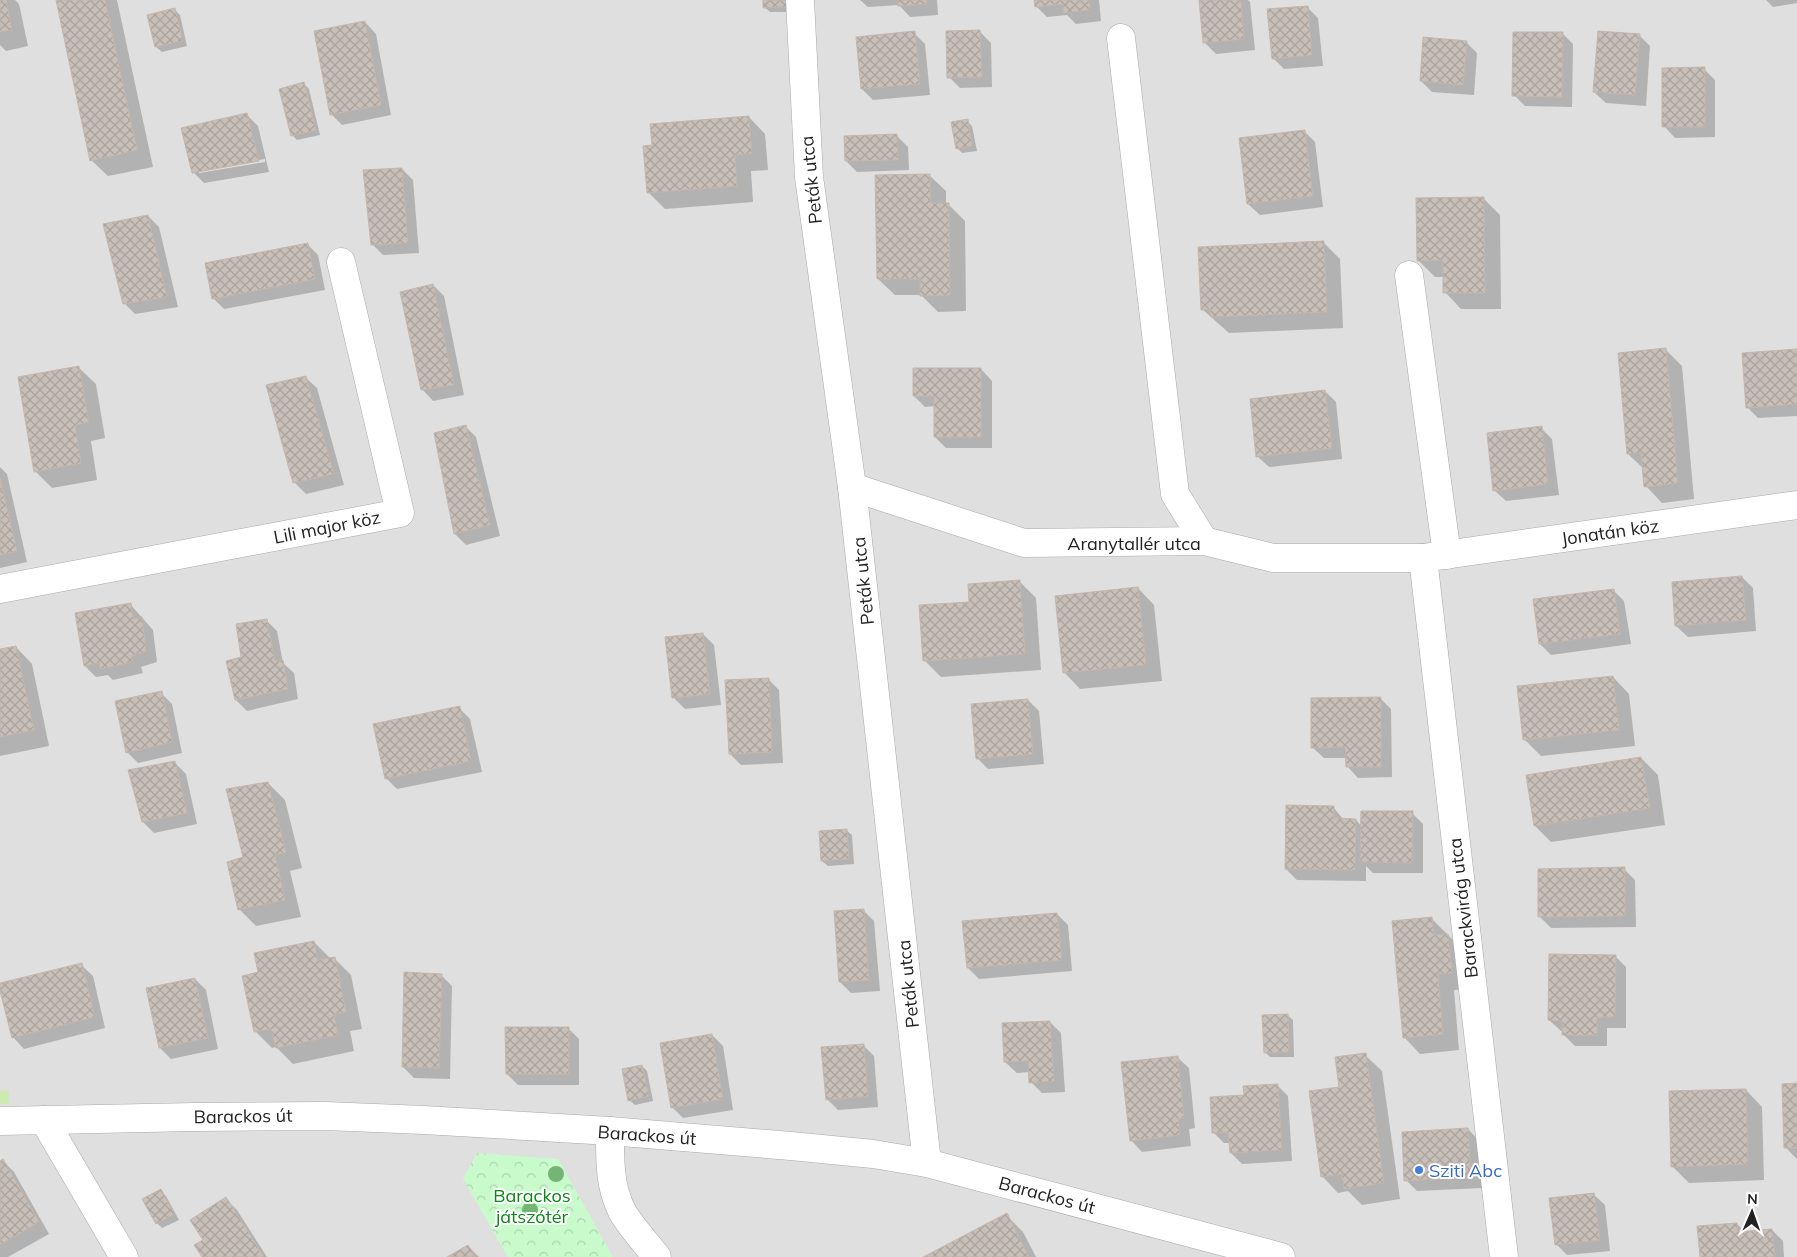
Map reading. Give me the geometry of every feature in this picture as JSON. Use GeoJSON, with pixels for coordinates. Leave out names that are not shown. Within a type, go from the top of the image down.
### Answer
{"type":"FeatureCollection","features":[{"type":"Feature","properties":{"kind":"street","name":"Peták utca"},"geometry":{"type":"LineString","coordinates":[[800,0],[809,177],[852,487],[927,1163]]}},
{"type":"Feature","properties":{"kind":"street"},"geometry":{"type":"LineString","coordinates":[[1121,38],[1175,494],[1204,541]]}},
{"type":"Feature","properties":{"kind":"street","name":"Lili major köz"},"geometry":{"type":"LineString","coordinates":[[0,589],[400,513],[341,262]]}},
{"type":"Feature","properties":{"kind":"street","name":"Barackvirág utca"},"geometry":{"type":"LineString","coordinates":[[1410,275],[1435,557],[1504,1257]]}},
{"type":"Feature","properties":{"kind":"street","name":"Aranytallér utca"},"geometry":{"type":"LineString","coordinates":[[852,487],[1024,543],[1204,541],[1272,558],[1435,557]]}},
{"type":"Feature","properties":{"kind":"street","name":"Jonatán köz"},"geometry":{"type":"LineString","coordinates":[[1435,557],[1797,505]]}},
{"type":"Feature","properties":{"kind":"street","name":"Barackos út"},"geometry":{"type":"LineString","coordinates":[[0,1121],[325,1116],[610,1131],[873,1154],[927,1163],[1281,1257]]}},
{"type":"Feature","properties":{"kind":"street"},"geometry":{"type":"LineString","coordinates":[[44,1120],[124,1257]]}},
{"type":"Feature","properties":{"kind":"street"},"geometry":{"type":"LineString","coordinates":[[610,1131],[613,1186],[622,1211],[657,1257]]}},
{"type":"Feature","properties":{"kind":"shaded area"},"geometry":{"type":"Polygon","coordinates":[[[0,0],[1797,0],[1797,1257],[0,1257],[0,0]]]}},
{"type":"Feature","properties":{"kind":"green space"},"geometry":{"type":"Polygon","coordinates":[[[0,1090],[9,1091],[9,1104],[0,1104],[0,1090]]]}},
{"type":"Feature","properties":{"kind":"green space","name":"Barackos játszótér"},"geometry":{"type":"Polygon","coordinates":[[[477,1153],[558,1159],[613,1257],[508,1257],[463,1179],[477,1153]]]}},
{"type":"Feature","properties":{"kind":"building"},"geometry":{"type":"Polygon","coordinates":[[[0,0],[6,0],[12,30],[0,32],[0,0]]]}},
{"type":"Feature","properties":{"kind":"building"},"geometry":{"type":"Polygon","coordinates":[[[56,0],[105,0],[137,150],[90,161],[56,0]]]}},
{"type":"Feature","properties":{"kind":"building"},"geometry":{"type":"Polygon","coordinates":[[[763,0],[787,0],[787,7],[763,8],[763,0]]]}},
{"type":"Feature","properties":{"kind":"building"},"geometry":{"type":"Polygon","coordinates":[[[898,0],[927,0],[927,4],[898,6],[898,0]]]}},
{"type":"Feature","properties":{"kind":"building"},"geometry":{"type":"Polygon","coordinates":[[[1034,0],[1089,0],[1090,10],[1063,13],[1063,4],[1035,7],[1034,0]]]}},
{"type":"Feature","properties":{"kind":"building"},"geometry":{"type":"Polygon","coordinates":[[[1199,0],[1241,0],[1244,39],[1203,43],[1199,0]]]}},
{"type":"Feature","properties":{"kind":"building"},"geometry":{"type":"Polygon","coordinates":[[[1308,6],[1312,55],[1272,59],[1267,9],[1308,6]]]}},
{"type":"Feature","properties":{"kind":"building"},"geometry":{"type":"Polygon","coordinates":[[[175,8],[183,41],[155,47],[147,15],[175,8]]]}},
{"type":"Feature","properties":{"kind":"building"},"geometry":{"type":"Polygon","coordinates":[[[365,21],[381,105],[330,115],[314,31],[365,21]]]}},
{"type":"Feature","properties":{"kind":"building"},"geometry":{"type":"Polygon","coordinates":[[[980,30],[982,77],[947,78],[946,31],[980,30]]]}},
{"type":"Feature","properties":{"kind":"building"},"geometry":{"type":"Polygon","coordinates":[[[915,31],[920,84],[861,89],[856,37],[915,31]]]}},
{"type":"Feature","properties":{"kind":"building"},"geometry":{"type":"Polygon","coordinates":[[[1598,31],[1640,34],[1635,95],[1593,92],[1598,31]]]}},
{"type":"Feature","properties":{"kind":"building"},"geometry":{"type":"Polygon","coordinates":[[[1513,32],[1563,32],[1562,97],[1512,96],[1513,32]]]}},
{"type":"Feature","properties":{"kind":"building"},"geometry":{"type":"Polygon","coordinates":[[[1423,37],[1467,41],[1463,85],[1420,81],[1423,37]]]}},
{"type":"Feature","properties":{"kind":"building"},"geometry":{"type":"Polygon","coordinates":[[[1705,67],[1705,127],[1662,127],[1662,68],[1705,67]]]}},
{"type":"Feature","properties":{"kind":"building"},"geometry":{"type":"Polygon","coordinates":[[[304,82],[316,130],[291,136],[279,89],[304,82]]]}},
{"type":"Feature","properties":{"kind":"building"},"geometry":{"type":"Polygon","coordinates":[[[247,113],[259,161],[192,173],[181,128],[247,113]]]}},
{"type":"Feature","properties":{"kind":"building"},"geometry":{"type":"Polygon","coordinates":[[[749,116],[752,153],[735,155],[737,186],[647,193],[643,146],[652,145],[650,124],[749,116]]]}},
{"type":"Feature","properties":{"kind":"building"},"geometry":{"type":"Polygon","coordinates":[[[968,119],[972,146],[956,149],[951,122],[968,119]]]}},
{"type":"Feature","properties":{"kind":"building"},"geometry":{"type":"Polygon","coordinates":[[[1305,130],[1313,196],[1247,204],[1239,138],[1305,130]]]}},
{"type":"Feature","properties":{"kind":"building"},"geometry":{"type":"Polygon","coordinates":[[[897,134],[898,160],[845,161],[844,136],[897,134]]]}},
{"type":"Feature","properties":{"kind":"building"},"geometry":{"type":"Polygon","coordinates":[[[402,168],[408,243],[371,245],[363,170],[402,168]]]}},
{"type":"Feature","properties":{"kind":"building"},"geometry":{"type":"Polygon","coordinates":[[[930,174],[930,203],[949,203],[950,295],[920,296],[920,279],[877,279],[875,175],[930,174]]]}},
{"type":"Feature","properties":{"kind":"building"},"geometry":{"type":"Polygon","coordinates":[[[1484,197],[1485,293],[1443,293],[1443,260],[1417,261],[1416,198],[1484,197]]]}},
{"type":"Feature","properties":{"kind":"building"},"geometry":{"type":"Polygon","coordinates":[[[148,215],[167,297],[123,304],[103,224],[148,215]]]}},
{"type":"Feature","properties":{"kind":"building"},"geometry":{"type":"Polygon","coordinates":[[[1324,241],[1327,312],[1211,317],[1210,309],[1201,310],[1198,247],[1324,241]]]}},
{"type":"Feature","properties":{"kind":"building"},"geometry":{"type":"Polygon","coordinates":[[[308,243],[315,279],[212,299],[205,263],[308,243]]]}},
{"type":"Feature","properties":{"kind":"building"},"geometry":{"type":"Polygon","coordinates":[[[433,284],[454,385],[421,390],[400,292],[433,284]]]}},
{"type":"Feature","properties":{"kind":"building"},"geometry":{"type":"Polygon","coordinates":[[[1666,348],[1678,483],[1644,487],[1641,453],[1627,454],[1618,353],[1666,348]]]}},
{"type":"Feature","properties":{"kind":"building"},"geometry":{"type":"Polygon","coordinates":[[[1797,349],[1797,404],[1746,408],[1742,353],[1797,349]]]}},
{"type":"Feature","properties":{"kind":"building"},"geometry":{"type":"Polygon","coordinates":[[[79,366],[89,422],[75,425],[81,463],[34,472],[18,377],[79,366]]]}},
{"type":"Feature","properties":{"kind":"building"},"geometry":{"type":"Polygon","coordinates":[[[913,368],[981,368],[981,437],[934,437],[934,396],[913,396],[913,368]]]}},
{"type":"Feature","properties":{"kind":"building"},"geometry":{"type":"Polygon","coordinates":[[[306,376],[334,474],[293,483],[266,385],[306,376]]]}},
{"type":"Feature","properties":{"kind":"building"},"geometry":{"type":"Polygon","coordinates":[[[1325,390],[1332,448],[1256,457],[1250,399],[1325,390]]]}},
{"type":"Feature","properties":{"kind":"building"},"geometry":{"type":"Polygon","coordinates":[[[466,425],[490,525],[454,534],[434,433],[466,425]]]}},
{"type":"Feature","properties":{"kind":"building"},"geometry":{"type":"Polygon","coordinates":[[[1542,426],[1548,484],[1493,491],[1487,433],[1542,426]]]}},
{"type":"Feature","properties":{"kind":"building"},"geometry":{"type":"Polygon","coordinates":[[[0,478],[17,551],[0,555],[0,478]]]}},
{"type":"Feature","properties":{"kind":"building"},"geometry":{"type":"Polygon","coordinates":[[[1742,576],[1746,620],[1675,626],[1672,582],[1742,576]]]}},
{"type":"Feature","properties":{"kind":"building"},"geometry":{"type":"Polygon","coordinates":[[[1020,580],[1025,654],[923,661],[919,605],[969,602],[968,584],[1020,580]]]}},
{"type":"Feature","properties":{"kind":"building"},"geometry":{"type":"Polygon","coordinates":[[[1138,587],[1146,665],[1063,673],[1055,596],[1138,587]]]}},
{"type":"Feature","properties":{"kind":"building"},"geometry":{"type":"Polygon","coordinates":[[[1614,589],[1620,634],[1539,644],[1533,599],[1614,589]]]}},
{"type":"Feature","properties":{"kind":"building"},"geometry":{"type":"Polygon","coordinates":[[[131,603],[133,619],[142,617],[146,651],[131,656],[133,662],[100,669],[99,663],[84,666],[75,613],[131,603]]]}},
{"type":"Feature","properties":{"kind":"building"},"geometry":{"type":"Polygon","coordinates":[[[267,619],[275,661],[283,660],[288,689],[235,700],[226,661],[241,657],[236,624],[267,619]]]}},
{"type":"Feature","properties":{"kind":"building"},"geometry":{"type":"Polygon","coordinates":[[[703,633],[710,694],[672,698],[665,637],[703,633]]]}},
{"type":"Feature","properties":{"kind":"building"},"geometry":{"type":"Polygon","coordinates":[[[16,646],[34,730],[0,737],[0,649],[16,646]]]}},
{"type":"Feature","properties":{"kind":"building"},"geometry":{"type":"Polygon","coordinates":[[[1613,676],[1619,730],[1523,740],[1517,686],[1613,676]]]}},
{"type":"Feature","properties":{"kind":"building"},"geometry":{"type":"Polygon","coordinates":[[[769,678],[772,752],[729,754],[725,680],[769,678]]]}},
{"type":"Feature","properties":{"kind":"building"},"geometry":{"type":"Polygon","coordinates":[[[162,691],[172,742],[126,753],[115,701],[162,691]]]}},
{"type":"Feature","properties":{"kind":"building"},"geometry":{"type":"Polygon","coordinates":[[[1381,697],[1381,767],[1346,767],[1345,747],[1311,748],[1311,698],[1381,697]]]}},
{"type":"Feature","properties":{"kind":"building"},"geometry":{"type":"Polygon","coordinates":[[[1028,699],[1033,754],[976,759],[971,704],[1028,699]]]}},
{"type":"Feature","properties":{"kind":"building"},"geometry":{"type":"Polygon","coordinates":[[[460,706],[471,761],[385,779],[373,724],[460,706]]]}},
{"type":"Feature","properties":{"kind":"building"},"geometry":{"type":"Polygon","coordinates":[[[1641,757],[1650,808],[1534,826],[1526,775],[1641,757]]]}},
{"type":"Feature","properties":{"kind":"building"},"geometry":{"type":"Polygon","coordinates":[[[175,761],[187,813],[142,822],[128,770],[175,761]]]}},
{"type":"Feature","properties":{"kind":"building"},"geometry":{"type":"Polygon","coordinates":[[[268,782],[286,852],[275,855],[285,900],[238,910],[227,862],[243,857],[226,789],[268,782]]]}},
{"type":"Feature","properties":{"kind":"building"},"geometry":{"type":"Polygon","coordinates":[[[1286,805],[1334,806],[1334,818],[1356,819],[1355,870],[1285,869],[1286,805]]]}},
{"type":"Feature","properties":{"kind":"building"},"geometry":{"type":"Polygon","coordinates":[[[1361,811],[1413,811],[1412,863],[1360,862],[1361,811]]]}},
{"type":"Feature","properties":{"kind":"building"},"geometry":{"type":"Polygon","coordinates":[[[847,829],[849,859],[821,861],[819,831],[847,829]]]}},
{"type":"Feature","properties":{"kind":"building"},"geometry":{"type":"Polygon","coordinates":[[[1625,867],[1625,916],[1538,917],[1538,869],[1625,867]]]}},
{"type":"Feature","properties":{"kind":"building"},"geometry":{"type":"Polygon","coordinates":[[[864,909],[869,980],[839,982],[834,911],[864,909]]]}},
{"type":"Feature","properties":{"kind":"building"},"geometry":{"type":"Polygon","coordinates":[[[1057,913],[1062,960],[967,968],[962,921],[1057,913]]]}},
{"type":"Feature","properties":{"kind":"building"},"geometry":{"type":"Polygon","coordinates":[[[1432,917],[1434,935],[1448,934],[1452,973],[1438,974],[1443,1034],[1403,1038],[1392,921],[1432,917]]]}},
{"type":"Feature","properties":{"kind":"building"},"geometry":{"type":"Polygon","coordinates":[[[314,941],[318,960],[335,957],[346,1012],[334,1015],[338,1035],[276,1048],[271,1029],[254,1032],[242,976],[258,972],[254,953],[314,941]]]}},
{"type":"Feature","properties":{"kind":"building"},"geometry":{"type":"Polygon","coordinates":[[[1549,954],[1616,955],[1615,1017],[1597,1017],[1597,1035],[1562,1035],[1563,1021],[1548,1020],[1549,954]]]}},
{"type":"Feature","properties":{"kind":"building"},"geometry":{"type":"Polygon","coordinates":[[[82,963],[95,1017],[12,1038],[0,991],[0,983],[82,963]]]}},
{"type":"Feature","properties":{"kind":"building"},"geometry":{"type":"Polygon","coordinates":[[[404,972],[442,974],[439,1068],[402,1067],[404,972]]]}},
{"type":"Feature","properties":{"kind":"building"},"geometry":{"type":"Polygon","coordinates":[[[195,978],[208,1038],[159,1048],[146,988],[195,978]]]}},
{"type":"Feature","properties":{"kind":"building"},"geometry":{"type":"Polygon","coordinates":[[[1288,1014],[1289,1052],[1264,1053],[1262,1015],[1288,1014]]]}},
{"type":"Feature","properties":{"kind":"building"},"geometry":{"type":"Polygon","coordinates":[[[1050,1021],[1054,1081],[1029,1083],[1028,1061],[1004,1062],[1002,1023],[1050,1021]]]}},
{"type":"Feature","properties":{"kind":"building"},"geometry":{"type":"Polygon","coordinates":[[[505,1027],[569,1027],[569,1074],[506,1074],[505,1027]]]}},
{"type":"Feature","properties":{"kind":"building"},"geometry":{"type":"Polygon","coordinates":[[[712,1034],[723,1099],[671,1108],[660,1043],[712,1034]]]}},
{"type":"Feature","properties":{"kind":"building"},"geometry":{"type":"Polygon","coordinates":[[[864,1044],[868,1096],[826,1100],[821,1047],[864,1044]]]}},
{"type":"Feature","properties":{"kind":"building"},"geometry":{"type":"Polygon","coordinates":[[[1366,1053],[1384,1183],[1344,1189],[1342,1174],[1321,1177],[1309,1091],[1339,1087],[1335,1057],[1366,1053]]]}},
{"type":"Feature","properties":{"kind":"building"},"geometry":{"type":"Polygon","coordinates":[[[1178,1056],[1184,1118],[1178,1118],[1180,1135],[1130,1141],[1121,1062],[1178,1056]]]}},
{"type":"Feature","properties":{"kind":"building"},"geometry":{"type":"Polygon","coordinates":[[[642,1065],[649,1096],[628,1101],[622,1069],[642,1065]]]}},
{"type":"Feature","properties":{"kind":"building"},"geometry":{"type":"Polygon","coordinates":[[[1797,1083],[1797,1148],[1784,1148],[1782,1084],[1797,1083]]]}},
{"type":"Feature","properties":{"kind":"building"},"geometry":{"type":"Polygon","coordinates":[[[1278,1084],[1282,1150],[1230,1153],[1228,1132],[1212,1133],[1210,1097],[1244,1095],[1243,1086],[1278,1084]]]}},
{"type":"Feature","properties":{"kind":"building"},"geometry":{"type":"Polygon","coordinates":[[[1746,1089],[1748,1164],[1671,1167],[1669,1091],[1746,1089]]]}},
{"type":"Feature","properties":{"kind":"building"},"geometry":{"type":"Polygon","coordinates":[[[1468,1128],[1471,1177],[1404,1181],[1402,1132],[1468,1128]]]}},
{"type":"Feature","properties":{"kind":"building"},"geometry":{"type":"Polygon","coordinates":[[[3,1159],[39,1222],[0,1245],[0,1161],[3,1159]]]}},
{"type":"Feature","properties":{"kind":"building"},"geometry":{"type":"Polygon","coordinates":[[[161,1189],[174,1214],[156,1224],[142,1199],[161,1189]]]}},
{"type":"Feature","properties":{"kind":"building"},"geometry":{"type":"Polygon","coordinates":[[[1594,1193],[1600,1240],[1555,1245],[1549,1198],[1594,1193]]]}},
{"type":"Feature","properties":{"kind":"building"},"geometry":{"type":"Polygon","coordinates":[[[226,1197],[264,1257],[202,1257],[194,1245],[203,1240],[190,1220],[226,1197]]]}},
{"type":"Feature","properties":{"kind":"building"},"geometry":{"type":"Polygon","coordinates":[[[1007,1213],[1029,1257],[923,1257],[929,1254],[1007,1213]]]}},
{"type":"Feature","properties":{"kind":"building"},"geometry":{"type":"Polygon","coordinates":[[[1737,1223],[1738,1232],[1772,1229],[1775,1257],[1700,1257],[1697,1226],[1737,1223]]]}},
{"type":"Feature","properties":{"kind":"building"},"geometry":{"type":"Polygon","coordinates":[[[468,1245],[476,1257],[447,1257],[468,1245]]]}},
{"type":"Feature","properties":{"kind":"place","name":"Sziti Abc"},"geometry":{"type":"Point","coordinates":[1419,1170]}}]}
